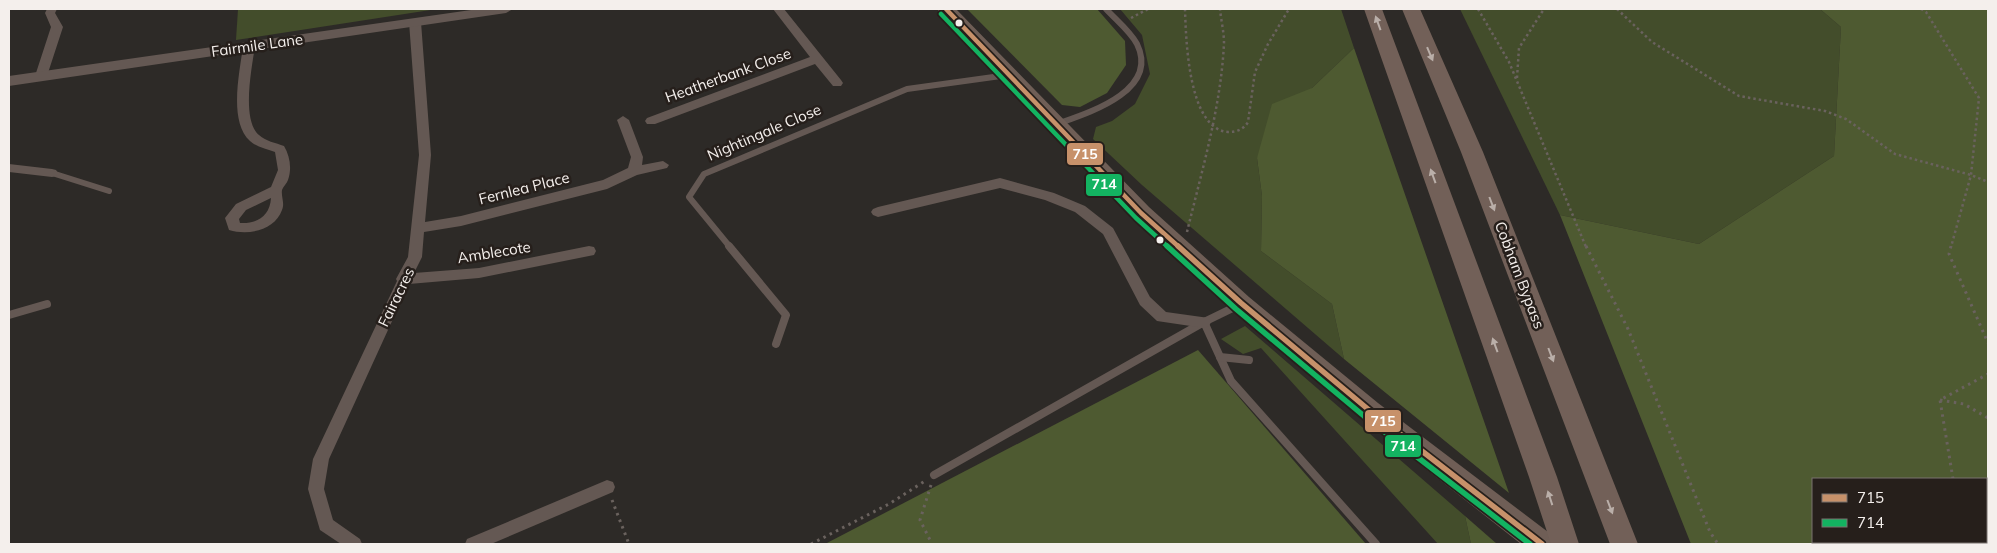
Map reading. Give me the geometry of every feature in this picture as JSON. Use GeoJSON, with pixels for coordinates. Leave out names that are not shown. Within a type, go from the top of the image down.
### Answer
{"type":"FeatureCollection","features":[{"type":"Feature","properties":{"kind":"highway"},"geometry":{"type":"LineString","coordinates":[[1373,9],[1566,544]]}},
{"type":"Feature","properties":{"kind":"highway","name":"Cobham Bypass"},"geometry":{"type":"LineString","coordinates":[[1411,9],[1472,152],[1624,544]]}},
{"type":"Feature","properties":{"kind":"main road"},"geometry":{"type":"LineString","coordinates":[[946,9],[1141,213],[1241,303],[1369,410],[1542,544]]}},
{"type":"Feature","properties":{"kind":"street"},"geometry":{"type":"LineString","coordinates":[[41,76],[57,27],[50,12],[52,9]]}},
{"type":"Feature","properties":{"kind":"street","name":"Fairmile Lane"},"geometry":{"type":"LineString","coordinates":[[9,80],[506,9]]}},
{"type":"Feature","properties":{"kind":"street"},"geometry":{"type":"LineString","coordinates":[[778,9],[837,83]]}},
{"type":"Feature","properties":{"kind":"street","name":"Fairacres"},"geometry":{"type":"LineString","coordinates":[[354,544],[326,525],[316,489],[320,459],[403,279],[415,258],[425,156],[415,22]]}},
{"type":"Feature","properties":{"kind":"street"},"geometry":{"type":"LineString","coordinates":[[249,46],[244,96],[246,128],[254,138],[280,150],[285,164],[283,181],[276,190]]}},
{"type":"Feature","properties":{"kind":"street","name":"Heatherbank Close"},"geometry":{"type":"LineString","coordinates":[[651,121],[817,59]]}},
{"type":"Feature","properties":{"kind":"street"},"geometry":{"type":"LineString","coordinates":[[622,120],[637,157],[634,171]]}},
{"type":"Feature","properties":{"kind":"street","name":"Fernlea Place"},"geometry":{"type":"LineString","coordinates":[[418,228],[461,221],[607,184],[634,171],[663,165]]}},
{"type":"Feature","properties":{"kind":"street"},"geometry":{"type":"LineString","coordinates":[[9,168],[52,173]]}},
{"type":"Feature","properties":{"kind":"street"},"geometry":{"type":"LineString","coordinates":[[878,212],[1000,183],[1049,196],[1080,209],[1108,231],[1145,301],[1162,317],[1204,322]]}},
{"type":"Feature","properties":{"kind":"street","name":"Amblecote"},"geometry":{"type":"LineString","coordinates":[[403,279],[480,273],[589,251]]}},
{"type":"Feature","properties":{"kind":"street"},"geometry":{"type":"LineString","coordinates":[[473,544],[608,487]]}},
{"type":"Feature","properties":{"kind":"lane"},"geometry":{"type":"LineString","coordinates":[[1056,124],[1109,105],[1138,79],[1142,65],[1137,46],[1106,9]]}},
{"type":"Feature","properties":{"kind":"lane","name":"Nightingale Close"},"geometry":{"type":"LineString","coordinates":[[776,344],[786,315],[689,197],[704,174],[907,89],[1009,75]]}},
{"type":"Feature","properties":{"kind":"lane"},"geometry":{"type":"LineString","coordinates":[[52,173],[109,191]]}},
{"type":"Feature","properties":{"kind":"lane"},"geometry":{"type":"LineString","coordinates":[[934,475],[1204,322],[1241,303]]}},
{"type":"Feature","properties":{"kind":"lane"},"geometry":{"type":"LineString","coordinates":[[9,315],[47,304]]}},
{"type":"Feature","properties":{"kind":"lane"},"geometry":{"type":"LineString","coordinates":[[1204,322],[1231,381],[1376,544]]}},
{"type":"Feature","properties":{"kind":"lane"},"geometry":{"type":"LineString","coordinates":[[1220,357],[1249,360]]}},
{"type":"Feature","properties":{"kind":"path"},"geometry":{"type":"LineString","coordinates":[[1129,18],[1148,9]]}},
{"type":"Feature","properties":{"kind":"path"},"geometry":{"type":"LineString","coordinates":[[1185,9],[1186,39],[1195,90],[1205,117],[1212,127],[1226,132],[1239,131],[1248,122],[1253,80],[1272,38],[1289,9]]}},
{"type":"Feature","properties":{"kind":"path"},"geometry":{"type":"LineString","coordinates":[[1182,249],[1212,127],[1224,42],[1220,9]]}},
{"type":"Feature","properties":{"kind":"path"},"geometry":{"type":"LineString","coordinates":[[1478,9],[1509,62],[1587,249],[1628,329],[1710,532],[1718,544]]}},
{"type":"Feature","properties":{"kind":"path"},"geometry":{"type":"LineString","coordinates":[[1517,80],[1519,48],[1544,9]]}},
{"type":"Feature","properties":{"kind":"path"},"geometry":{"type":"LineString","coordinates":[[1617,9],[1652,42],[1739,96],[1825,111],[1846,119],[1895,154],[1971,174],[1988,182]]}},
{"type":"Feature","properties":{"kind":"path"},"geometry":{"type":"LineString","coordinates":[[1921,9],[1926,12],[1979,98],[1971,174],[1949,254],[1988,343]]}},
{"type":"Feature","properties":{"kind":"path"},"geometry":{"type":"LineString","coordinates":[[1940,400],[1988,374]]}},
{"type":"Feature","properties":{"kind":"path"},"geometry":{"type":"LineString","coordinates":[[1940,400],[1964,404],[1988,418]]}},
{"type":"Feature","properties":{"kind":"path"},"geometry":{"type":"LineString","coordinates":[[1940,400],[1952,478]]}},
{"type":"Feature","properties":{"kind":"path"},"geometry":{"type":"LineString","coordinates":[[811,544],[888,504],[934,475]]}},
{"type":"Feature","properties":{"kind":"path"},"geometry":{"type":"LineString","coordinates":[[932,544],[920,520],[934,475]]}},
{"type":"Feature","properties":{"kind":"path"},"geometry":{"type":"LineString","coordinates":[[608,487],[628,544]]}},
{"type":"Feature","properties":{"kind":"green space"},"geometry":{"type":"Polygon","coordinates":[[[238,9],[437,9],[236,40],[238,9]]]}},
{"type":"Feature","properties":{"kind":"green space"},"geometry":{"type":"Polygon","coordinates":[[[967,9],[1097,9],[1125,41],[1126,65],[1107,93],[1080,107],[1062,105],[967,9]]]}},
{"type":"Feature","properties":{"kind":"green space"},"geometry":{"type":"Polygon","coordinates":[[[1120,9],[1341,9],[1354,48],[1312,88],[1257,158],[1262,196],[1261,251],[1332,304],[1344,359],[1142,185],[1093,139],[1096,127],[1112,121],[1135,104],[1150,74],[1142,35],[1120,9]]]}},
{"type":"Feature","properties":{"kind":"green space"},"geometry":{"type":"Polygon","coordinates":[[[1460,9],[1820,9],[1841,27],[1834,156],[1699,244],[1560,215],[1460,9]]]}},
{"type":"Feature","properties":{"kind":"green space"},"geometry":{"type":"Polygon","coordinates":[[[1820,9],[1988,9],[1988,544],[1691,544],[1560,215],[1699,244],[1834,156],[1841,27],[1820,9]]]}},
{"type":"Feature","properties":{"kind":"green space"},"geometry":{"type":"Polygon","coordinates":[[[1354,48],[1509,493],[1344,359],[1332,304],[1261,251],[1262,196],[1257,158],[1272,104],[1312,88],[1354,48]]]}},
{"type":"Feature","properties":{"kind":"green space"},"geometry":{"type":"Polygon","coordinates":[[[1245,326],[1465,516],[1471,544],[1438,544],[1261,348],[1243,354],[1221,339],[1245,326]]]}},
{"type":"Feature","properties":{"kind":"green space"},"geometry":{"type":"Polygon","coordinates":[[[1198,350],[1366,544],[825,544],[1198,350]]]}},
{"type":"Feature","properties":{"kind":"green space"},"geometry":{"type":"Polygon","coordinates":[[[1465,516],[1497,544],[1471,544],[1465,516]]]}},
{"type":"Feature","properties":{"kind":"transit line","name":"715"},"geometry":{"type":"LineString","coordinates":[[946,9],[1141,213],[1241,303],[1369,410],[1542,544]]}},
{"type":"Feature","properties":{"kind":"transit line","name":"714"},"geometry":{"type":"LineString","coordinates":[[941,14],[1136,218],[1236,309],[1364,416],[1530,544]]}}]}
